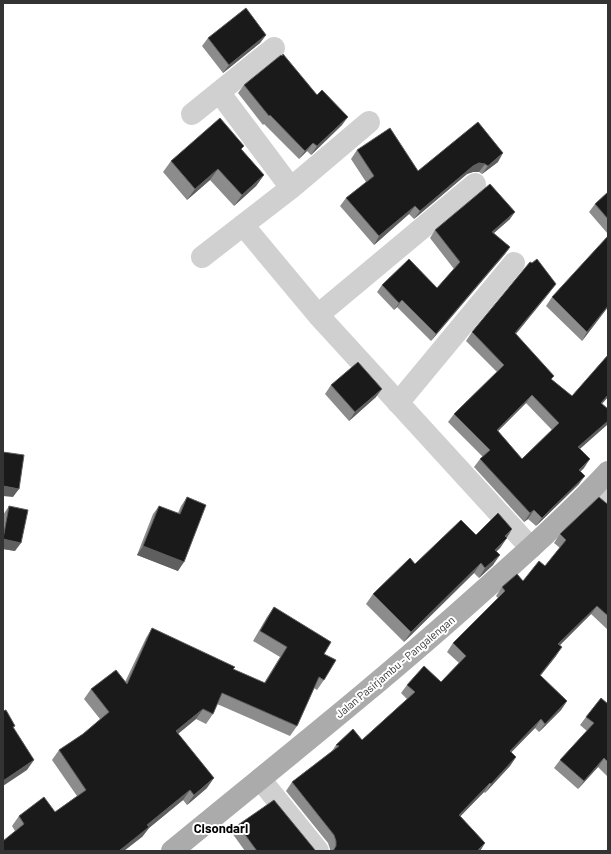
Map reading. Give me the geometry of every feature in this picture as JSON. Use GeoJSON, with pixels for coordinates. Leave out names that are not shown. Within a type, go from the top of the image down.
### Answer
{"type":"FeatureCollection","features":[{"type":"Feature","properties":{"kind":"main road","name":"Jalan Pasirjambu - Pangalengan"},"geometry":{"type":"LineString","coordinates":[[172,851],[415,652],[531,548],[600,496],[608,472]]}},
{"type":"Feature","properties":{"kind":"street"},"geometry":{"type":"LineString","coordinates":[[192,114],[274,48]]}},
{"type":"Feature","properties":{"kind":"street"},"geometry":{"type":"LineString","coordinates":[[219,92],[291,188]]}},
{"type":"Feature","properties":{"kind":"street"},"geometry":{"type":"LineString","coordinates":[[202,257],[291,188],[369,122]]}},
{"type":"Feature","properties":{"kind":"street"},"geometry":{"type":"LineString","coordinates":[[318,315],[475,184]]}},
{"type":"Feature","properties":{"kind":"street"},"geometry":{"type":"LineString","coordinates":[[243,225],[318,315],[531,548]]}},
{"type":"Feature","properties":{"kind":"street"},"geometry":{"type":"LineString","coordinates":[[398,403],[514,263]]}},
{"type":"Feature","properties":{"kind":"street"},"geometry":{"type":"LineString","coordinates":[[260,779],[318,851]]}},
{"type":"Feature","properties":{"kind":"building"},"geometry":{"type":"Polygon","coordinates":[[[246,8],[266,35],[229,65],[208,38],[246,8]]]}},
{"type":"Feature","properties":{"kind":"building"},"geometry":{"type":"Polygon","coordinates":[[[283,54],[317,95],[322,90],[348,117],[317,146],[313,143],[305,151],[270,115],[269,116],[244,85],[283,54]]]}},
{"type":"Feature","properties":{"kind":"building"},"geometry":{"type":"Polygon","coordinates":[[[220,118],[244,146],[241,149],[264,175],[242,195],[218,169],[195,189],[171,161],[220,118]]]}},
{"type":"Feature","properties":{"kind":"building"},"geometry":{"type":"Polygon","coordinates":[[[478,122],[503,153],[488,166],[479,163],[473,166],[420,211],[415,206],[379,236],[346,198],[374,176],[357,150],[390,128],[418,171],[478,122]]]}},
{"type":"Feature","properties":{"kind":"building"},"geometry":{"type":"Polygon","coordinates":[[[490,184],[515,212],[492,232],[510,247],[436,334],[402,300],[399,303],[382,285],[409,259],[437,288],[460,262],[435,230],[490,184]]]}},
{"type":"Feature","properties":{"kind":"building"},"geometry":{"type":"Polygon","coordinates":[[[608,192],[608,219],[595,204],[608,192]]]}},
{"type":"Feature","properties":{"kind":"building"},"geometry":{"type":"Polygon","coordinates":[[[608,236],[608,306],[587,332],[552,297],[608,236]]]}},
{"type":"Feature","properties":{"kind":"building"},"geometry":{"type":"Polygon","coordinates":[[[537,259],[556,284],[515,333],[554,376],[551,379],[572,396],[608,355],[608,395],[601,403],[608,409],[608,421],[578,447],[590,459],[579,470],[585,476],[542,518],[534,510],[530,513],[480,459],[490,450],[454,414],[504,365],[472,332],[530,262],[532,263],[537,259]],[[532,395],[497,430],[522,459],[559,423],[532,395]]]}},
{"type":"Feature","properties":{"kind":"building"},"geometry":{"type":"Polygon","coordinates":[[[358,362],[382,389],[355,412],[331,385],[358,362]]]}},
{"type":"Feature","properties":{"kind":"building"},"geometry":{"type":"Polygon","coordinates":[[[3,452],[24,455],[19,489],[3,486],[3,452]]]}},
{"type":"Feature","properties":{"kind":"building"},"geometry":{"type":"Polygon","coordinates":[[[187,497],[206,505],[184,562],[143,546],[159,506],[180,514],[187,497]]]}},
{"type":"Feature","properties":{"kind":"building"},"geometry":{"type":"Polygon","coordinates":[[[599,497],[608,504],[608,616],[597,606],[558,644],[562,647],[540,675],[567,701],[545,724],[541,719],[510,751],[516,757],[459,815],[485,843],[477,851],[333,851],[336,846],[334,835],[292,782],[339,746],[336,745],[353,729],[362,740],[415,692],[407,685],[424,666],[441,682],[466,656],[453,643],[505,591],[502,587],[517,574],[523,581],[539,561],[545,566],[566,540],[560,534],[599,497]]]}},
{"type":"Feature","properties":{"kind":"building"},"geometry":{"type":"Polygon","coordinates":[[[9,506],[28,510],[21,543],[3,539],[9,506]]]}},
{"type":"Feature","properties":{"kind":"building"},"geometry":{"type":"Polygon","coordinates":[[[498,513],[512,529],[505,536],[507,538],[495,550],[500,555],[485,568],[481,563],[411,632],[373,594],[410,558],[415,564],[461,520],[476,535],[498,513]]]}},
{"type":"Feature","properties":{"kind":"building"},"geometry":{"type":"Polygon","coordinates":[[[274,607],[331,642],[324,654],[336,660],[324,680],[319,677],[297,726],[222,693],[213,714],[203,709],[176,731],[214,778],[194,795],[190,790],[147,825],[149,827],[119,851],[3,851],[3,841],[24,824],[19,816],[44,797],[55,812],[86,790],[59,750],[83,734],[109,712],[91,689],[116,670],[127,684],[152,628],[235,667],[233,669],[265,683],[287,647],[260,631],[274,607]]]}},
{"type":"Feature","properties":{"kind":"building"},"geometry":{"type":"Polygon","coordinates":[[[601,698],[608,704],[608,762],[604,758],[584,781],[560,760],[594,723],[586,717],[601,698]]]}},
{"type":"Feature","properties":{"kind":"building"},"geometry":{"type":"Polygon","coordinates":[[[6,710],[15,726],[13,727],[34,760],[3,781],[3,711],[6,710]]]}},
{"type":"Feature","properties":{"kind":"building"},"geometry":{"type":"Polygon","coordinates":[[[274,800],[315,851],[257,851],[238,825],[274,800]]]}},
{"type":"Feature","properties":{"kind":"district","name":"Cisondari"},"geometry":{"type":"Point","coordinates":[221,828]}}]}
